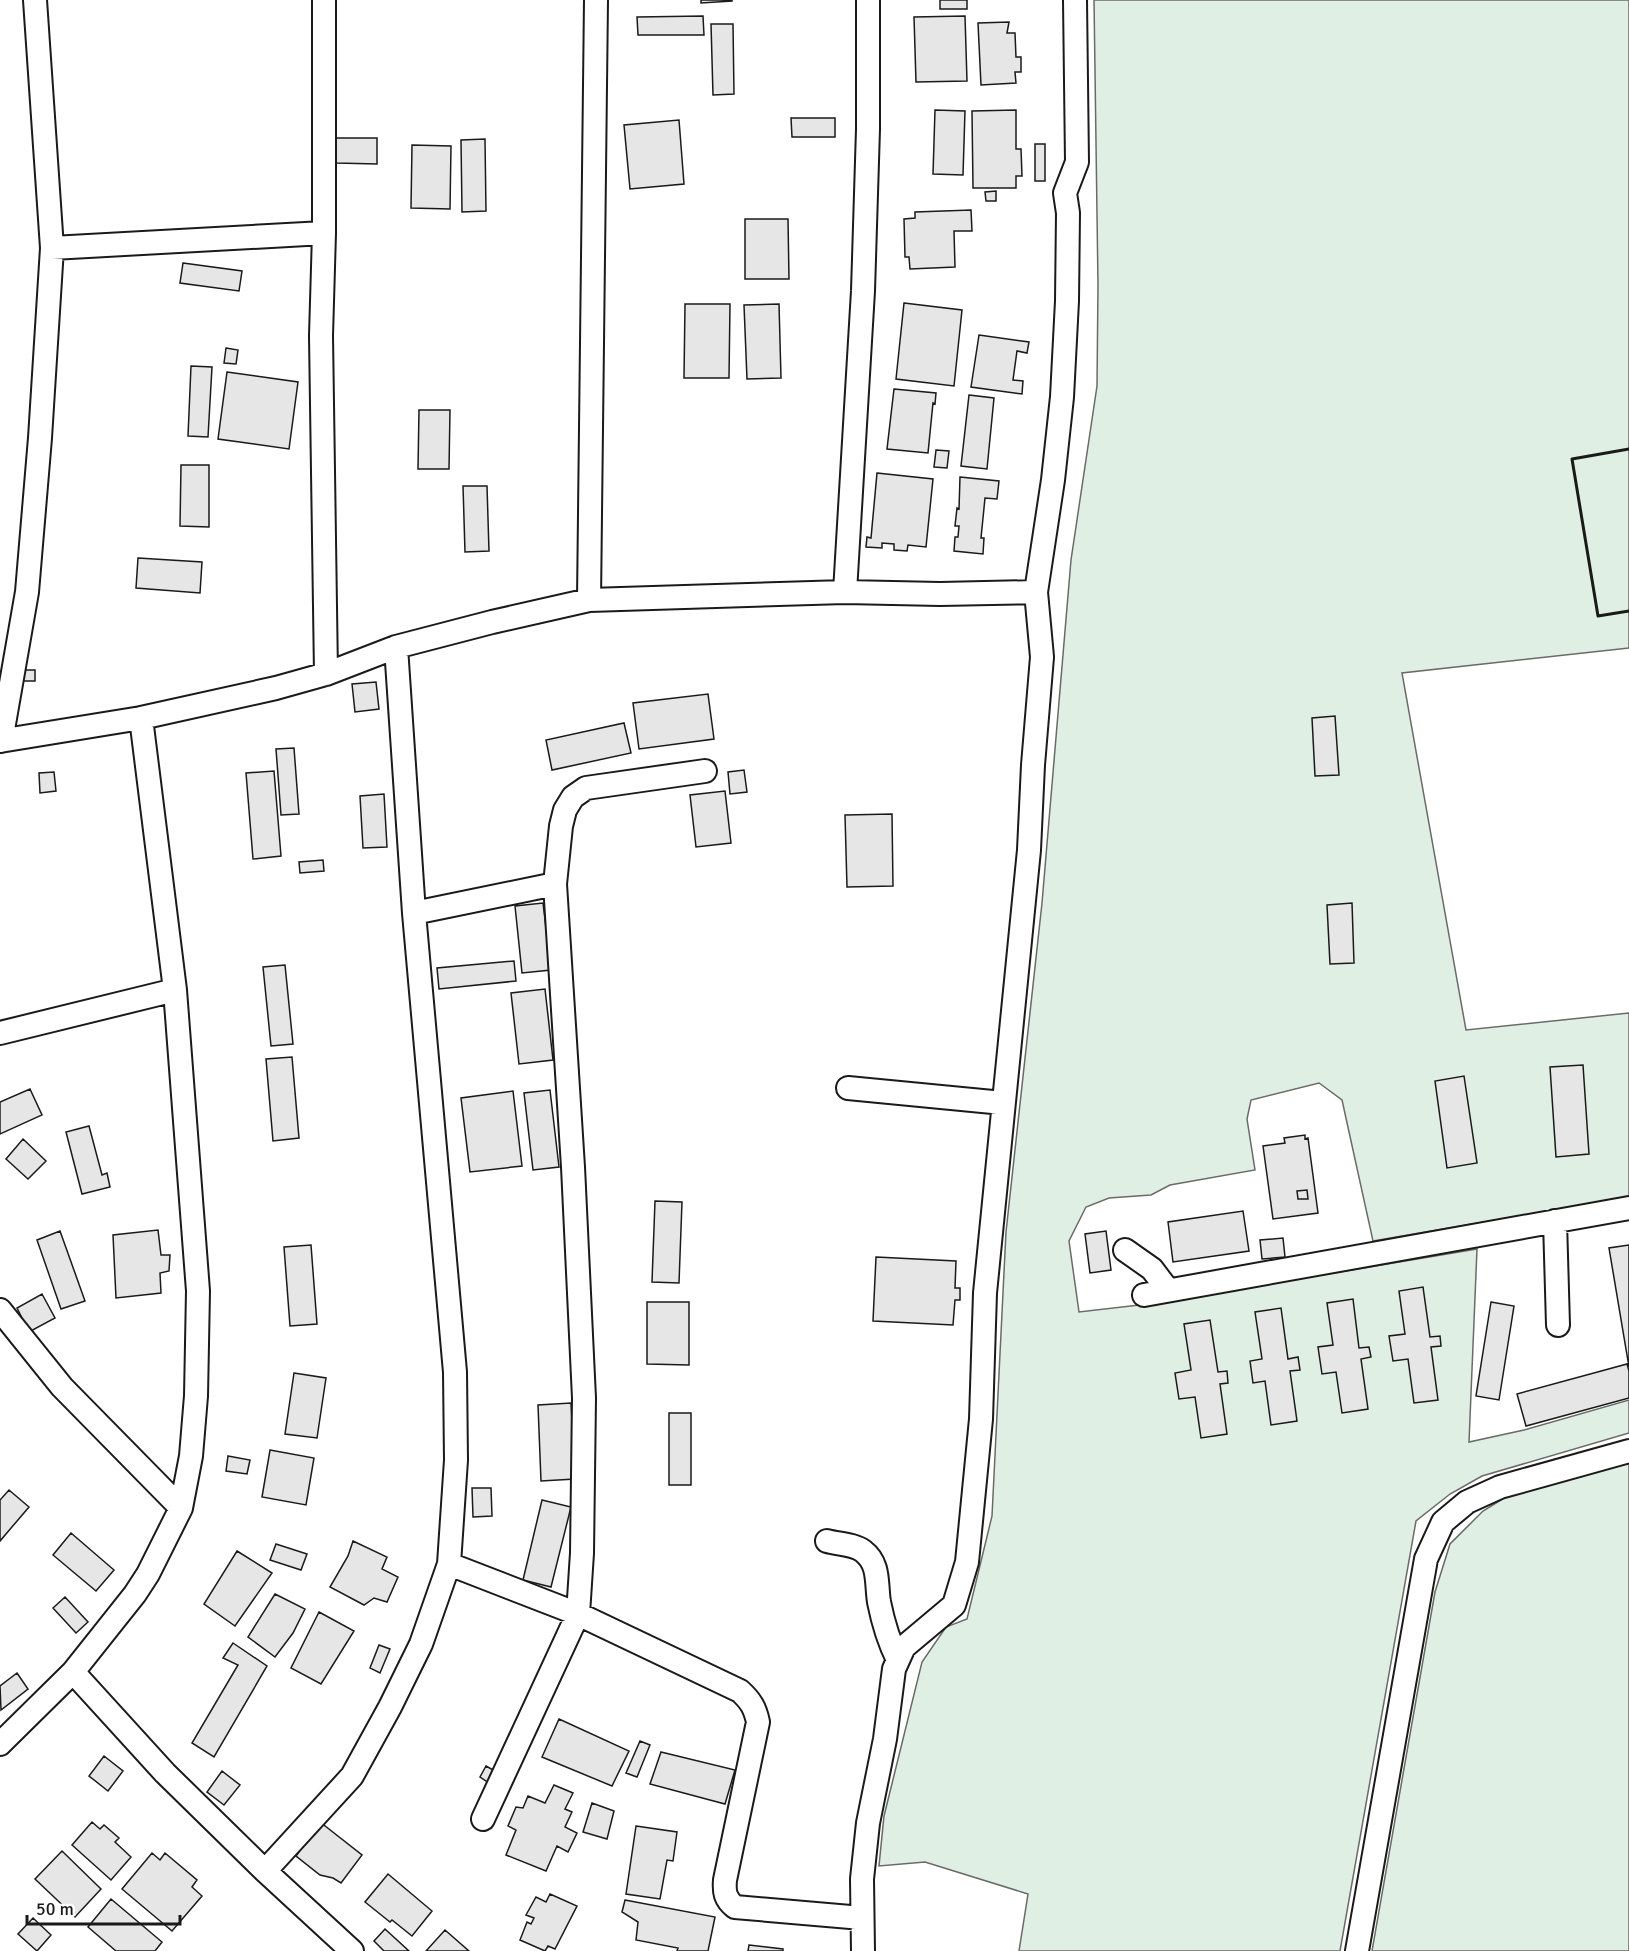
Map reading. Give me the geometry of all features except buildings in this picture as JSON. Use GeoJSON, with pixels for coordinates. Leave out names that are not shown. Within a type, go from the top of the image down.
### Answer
{"type":"FeatureCollection","features":[{"type":"Feature","properties":{"kind":"street"},"geometry":{"type":"LineString","coordinates":[[35,0],[52,248],[40,438],[27,592],[1,741],[141,718],[276,688],[326,674],[396,647],[589,600],[845,592],[940,594],[1036,592]]}},
{"type":"Feature","properties":{"kind":"street"},"geometry":{"type":"LineString","coordinates":[[324,0],[324,232],[321,336],[326,674]]}},
{"type":"Feature","properties":{"kind":"street"},"geometry":{"type":"LineString","coordinates":[[589,600],[596,0]]}},
{"type":"Feature","properties":{"kind":"street"},"geometry":{"type":"LineString","coordinates":[[845,592],[863,291],[868,129],[868,0]]}},
{"type":"Feature","properties":{"kind":"street"},"geometry":{"type":"LineString","coordinates":[[863,1951],[862,1879],[868,1823],[885,1739],[894,1670],[904,1647],[954,1605],[967,1562],[981,1419],[985,1293],[1029,850],[1042,657],[1036,592],[1053,480],[1062,397],[1067,301],[1068,213],[1065,193],[1077,162],[1075,0]]}},
{"type":"Feature","properties":{"kind":"street"},"geometry":{"type":"LineString","coordinates":[[52,248],[324,232]]}},
{"type":"Feature","properties":{"kind":"street"},"geometry":{"type":"LineString","coordinates":[[265,1871],[352,1776],[422,1644],[449,1564],[456,1460],[455,1372],[414,913],[396,647]]}},
{"type":"Feature","properties":{"kind":"street"},"geometry":{"type":"LineString","coordinates":[[0,1744],[73,1671],[135,1594],[148,1574],[181,1508],[191,1456],[196,1406],[198,1291],[175,990],[141,718]]}},
{"type":"Feature","properties":{"kind":"street"},"geometry":{"type":"LineString","coordinates":[[483,1819],[578,1614],[582,1553],[584,1398],[573,1167],[555,884],[561,826],[565,810],[573,797],[586,788],[705,771]]}},
{"type":"Feature","properties":{"kind":"street"},"geometry":{"type":"LineString","coordinates":[[414,913],[555,884]]}},
{"type":"Feature","properties":{"kind":"street"},"geometry":{"type":"LineString","coordinates":[[0,1033],[175,990]]}},
{"type":"Feature","properties":{"kind":"street"},"geometry":{"type":"LineString","coordinates":[[848,1088],[1003,1103]]}},
{"type":"Feature","properties":{"kind":"street"},"geometry":{"type":"LineString","coordinates":[[1144,1295],[1629,1208]]}},
{"type":"Feature","properties":{"kind":"street"},"geometry":{"type":"LineString","coordinates":[[1555,1221],[1558,1325]]}},
{"type":"Feature","properties":{"kind":"street"},"geometry":{"type":"LineString","coordinates":[[1125,1250],[1152,1269],[1168,1290]]}},
{"type":"Feature","properties":{"kind":"street"},"geometry":{"type":"LineString","coordinates":[[0,1310],[62,1387],[181,1508]]}},
{"type":"Feature","properties":{"kind":"street"},"geometry":{"type":"LineString","coordinates":[[1357,1951],[1426,1559],[1443,1522],[1467,1502],[1500,1487],[1629,1451]]}},
{"type":"Feature","properties":{"kind":"street"},"geometry":{"type":"LineString","coordinates":[[826,1541],[861,1549],[872,1560],[876,1569],[879,1602],[890,1643],[898,1660]]}},
{"type":"Feature","properties":{"kind":"street"},"geometry":{"type":"LineString","coordinates":[[449,1564],[578,1614],[740,1691],[751,1701],[759,1722],[725,1880],[724,1890],[727,1900],[735,1907],[862,1918]]}},
{"type":"Feature","properties":{"kind":"street"},"geometry":{"type":"LineString","coordinates":[[73,1671],[165,1773],[265,1871],[352,1951]]}},
{"type":"Feature","properties":{"kind":"green space"},"geometry":{"type":"Polygon","coordinates":[[[1094,0],[1629,0],[1629,648],[1402,673],[1466,1030],[1629,1013],[1629,1197],[1373,1241],[1342,1100],[1319,1083],[1251,1100],[1247,1119],[1255,1170],[1170,1185],[1151,1195],[1109,1198],[1086,1207],[1069,1241],[1079,1312],[1148,1304],[1477,1249],[1469,1442],[1524,1430],[1629,1400],[1629,1433],[1482,1476],[1450,1494],[1416,1521],[1340,1951],[1019,1951],[1028,1894],[925,1862],[879,1866],[884,1816],[922,1662],[946,1627],[967,1619],[992,1516],[1006,1232],[1042,903],[1071,560],[1097,386],[1094,0]]]}},
{"type":"Feature","properties":{"kind":"green space"},"geometry":{"type":"Polygon","coordinates":[[[1629,1459],[1629,1951],[1372,1951],[1435,1592],[1450,1544],[1483,1511],[1522,1487],[1629,1459]]]}},
{"type":"Feature","properties":{"kind":"wall"},"geometry":{"type":"LineString","coordinates":[[1629,449],[1572,459],[1598,616],[1629,611]]}}]}
